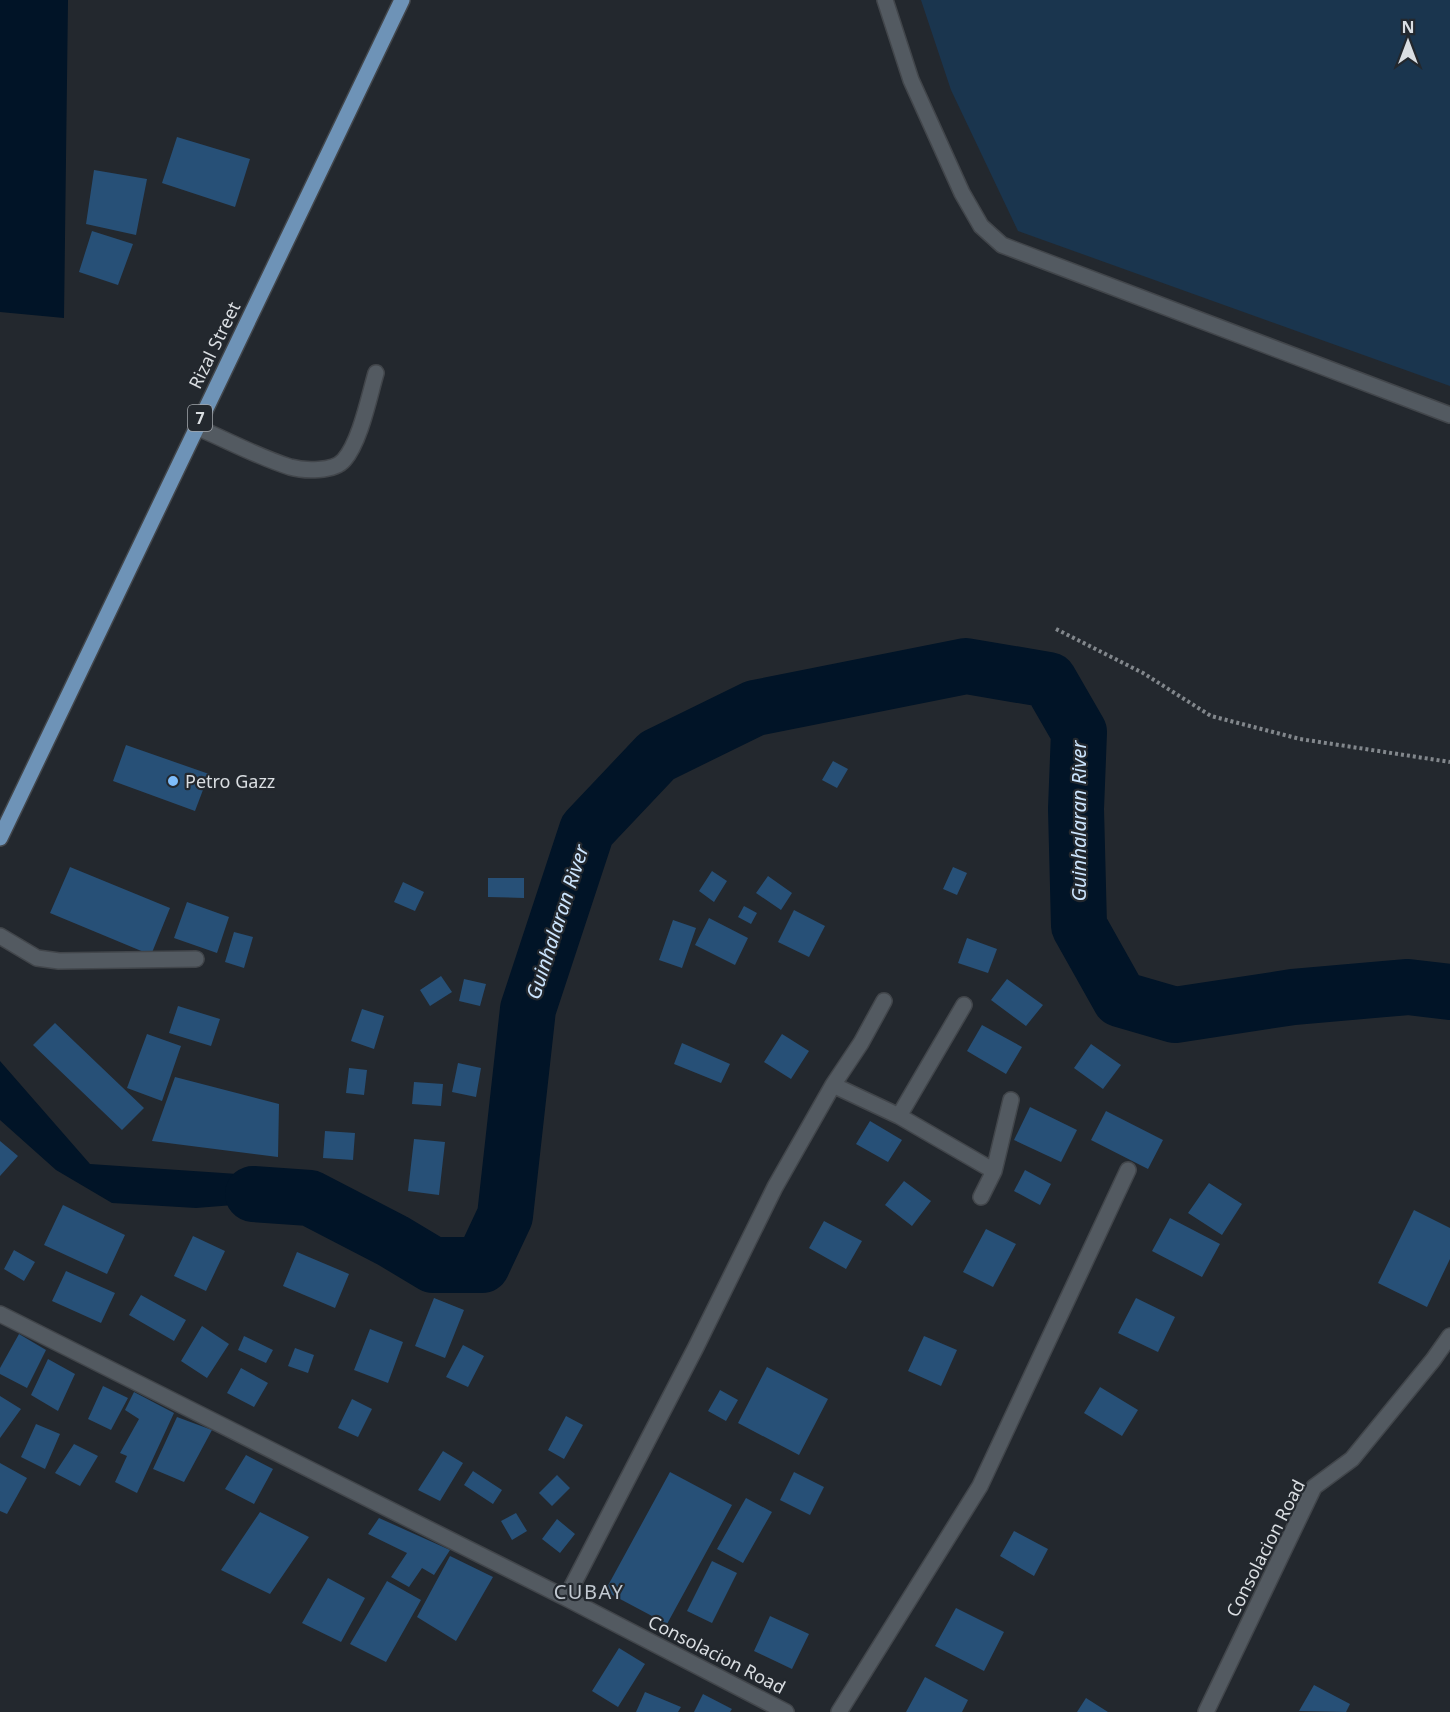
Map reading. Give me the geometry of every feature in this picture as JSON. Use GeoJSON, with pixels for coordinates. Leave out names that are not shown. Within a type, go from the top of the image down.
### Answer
{"type":"FeatureCollection","features":[{"type":"Feature","properties":{"kind":"main road","name":"Rizal Street"},"geometry":{"type":"LineString","coordinates":[[0,838],[402,0]]}},
{"type":"Feature","properties":{"kind":"street"},"geometry":{"type":"LineString","coordinates":[[885,0],[911,80],[962,193],[981,226],[1002,245],[1450,415]]}},
{"type":"Feature","properties":{"kind":"street"},"geometry":{"type":"LineString","coordinates":[[196,427],[293,468],[327,468],[342,462],[350,451],[376,373]]}},
{"type":"Feature","properties":{"kind":"street"},"geometry":{"type":"LineString","coordinates":[[0,936],[37,958],[59,961],[196,959]]}},
{"type":"Feature","properties":{"kind":"street"},"geometry":{"type":"LineString","coordinates":[[566,1598],[696,1347],[775,1187],[884,1001]]}},
{"type":"Feature","properties":{"kind":"street"},"geometry":{"type":"LineString","coordinates":[[899,1116],[964,1005]]}},
{"type":"Feature","properties":{"kind":"street"},"geometry":{"type":"LineString","coordinates":[[833,1085],[899,1116],[994,1171]]}},
{"type":"Feature","properties":{"kind":"street"},"geometry":{"type":"LineString","coordinates":[[981,1197],[994,1171],[1011,1100]]}},
{"type":"Feature","properties":{"kind":"street"},"geometry":{"type":"LineString","coordinates":[[840,1712],[980,1486],[1128,1170]]}},
{"type":"Feature","properties":{"kind":"street","name":"Consolacion Road"},"geometry":{"type":"LineString","coordinates":[[0,1314],[566,1598],[786,1712]]}},
{"type":"Feature","properties":{"kind":"street","name":"Consolacion Road"},"geometry":{"type":"LineString","coordinates":[[1206,1712],[1314,1487],[1352,1459],[1450,1336]]}},
{"type":"Feature","properties":{"kind":"path"},"geometry":{"type":"LineString","coordinates":[[1056,629],[1143,673],[1211,716],[1300,740],[1450,762]]}},
{"type":"Feature","properties":{"kind":"shaded area"},"geometry":{"type":"Polygon","coordinates":[[[0,0],[68,0],[64,318],[0,312],[0,0]]]}},
{"type":"Feature","properties":{"kind":"shaded area"},"geometry":{"type":"Polygon","coordinates":[[[921,0],[1450,0],[1450,386],[1018,231],[951,90],[921,0]]]}},
{"type":"Feature","properties":{"kind":"shaded area"},"geometry":{"type":"Polygon","coordinates":[[[0,1061],[90,1164],[280,1177],[333,1197],[325,1212],[260,1203],[196,1208],[112,1203],[56,1170],[0,1120],[0,1061]]]}},
{"type":"Feature","properties":{"kind":"building"},"geometry":{"type":"Polygon","coordinates":[[[177,137],[250,159],[235,207],[162,183],[177,137]]]}},
{"type":"Feature","properties":{"kind":"building"},"geometry":{"type":"Polygon","coordinates":[[[94,170],[147,179],[136,235],[86,224],[94,170]]]}},
{"type":"Feature","properties":{"kind":"building"},"geometry":{"type":"Polygon","coordinates":[[[92,231],[133,244],[118,285],[79,272],[92,231]]]}},
{"type":"Feature","properties":{"kind":"building"},"geometry":{"type":"Polygon","coordinates":[[[126,745],[209,774],[195,811],[113,781],[126,745]]]}},
{"type":"Feature","properties":{"kind":"building"},"geometry":{"type":"Polygon","coordinates":[[[833,761],[848,769],[837,788],[822,780],[833,761]]]}},
{"type":"Feature","properties":{"kind":"building"},"geometry":{"type":"Polygon","coordinates":[[[70,867],[170,908],[151,955],[50,913],[70,867]]]}},
{"type":"Feature","properties":{"kind":"building"},"geometry":{"type":"Polygon","coordinates":[[[953,867],[967,873],[957,895],[943,889],[953,867]]]}},
{"type":"Feature","properties":{"kind":"building"},"geometry":{"type":"Polygon","coordinates":[[[712,871],[727,881],[714,902],[699,891],[712,871]]]}},
{"type":"Feature","properties":{"kind":"building"},"geometry":{"type":"Polygon","coordinates":[[[768,876],[792,893],[781,910],[756,893],[768,876]]]}},
{"type":"Feature","properties":{"kind":"building"},"geometry":{"type":"Polygon","coordinates":[[[488,878],[524,878],[524,898],[488,897],[488,878]]]}},
{"type":"Feature","properties":{"kind":"building"},"geometry":{"type":"Polygon","coordinates":[[[403,882],[424,892],[415,911],[394,902],[403,882]]]}},
{"type":"Feature","properties":{"kind":"building"},"geometry":{"type":"Polygon","coordinates":[[[187,902],[229,917],[217,953],[174,938],[187,902]]]}},
{"type":"Feature","properties":{"kind":"building"},"geometry":{"type":"Polygon","coordinates":[[[744,906],[757,913],[751,924],[738,917],[744,906]]]}},
{"type":"Feature","properties":{"kind":"building"},"geometry":{"type":"Polygon","coordinates":[[[794,910],[825,926],[809,957],[778,942],[794,910]]]}},
{"type":"Feature","properties":{"kind":"building"},"geometry":{"type":"Polygon","coordinates":[[[709,918],[748,938],[735,965],[695,945],[709,918]]]}},
{"type":"Feature","properties":{"kind":"building"},"geometry":{"type":"Polygon","coordinates":[[[673,920],[696,928],[682,968],[659,960],[673,920]]]}},
{"type":"Feature","properties":{"kind":"building"},"geometry":{"type":"Polygon","coordinates":[[[234,932],[253,937],[244,968],[225,962],[234,932]]]}},
{"type":"Feature","properties":{"kind":"building"},"geometry":{"type":"Polygon","coordinates":[[[967,938],[997,949],[988,973],[958,963],[967,938]]]}},
{"type":"Feature","properties":{"kind":"building"},"geometry":{"type":"Polygon","coordinates":[[[441,976],[452,992],[430,1006],[420,990],[441,976]]]}},
{"type":"Feature","properties":{"kind":"building"},"geometry":{"type":"Polygon","coordinates":[[[464,979],[486,984],[480,1006],[459,1001],[464,979]]]}},
{"type":"Feature","properties":{"kind":"building"},"geometry":{"type":"Polygon","coordinates":[[[1007,979],[1043,1005],[1026,1026],[991,1000],[1007,979]]]}},
{"type":"Feature","properties":{"kind":"building"},"geometry":{"type":"Polygon","coordinates":[[[178,1006],[220,1019],[211,1046],[169,1033],[178,1006]]]}},
{"type":"Feature","properties":{"kind":"building"},"geometry":{"type":"Polygon","coordinates":[[[362,1009],[384,1016],[374,1049],[351,1041],[362,1009]]]}},
{"type":"Feature","properties":{"kind":"building"},"geometry":{"type":"Polygon","coordinates":[[[55,1023],[144,1108],[122,1130],[33,1045],[55,1023]]]}},
{"type":"Feature","properties":{"kind":"building"},"geometry":{"type":"Polygon","coordinates":[[[982,1025],[1022,1047],[1006,1074],[967,1051],[982,1025]]]}},
{"type":"Feature","properties":{"kind":"building"},"geometry":{"type":"Polygon","coordinates":[[[147,1034],[181,1046],[162,1101],[127,1088],[147,1034]]]}},
{"type":"Feature","properties":{"kind":"building"},"geometry":{"type":"Polygon","coordinates":[[[782,1034],[809,1051],[791,1079],[764,1062],[782,1034]]]}},
{"type":"Feature","properties":{"kind":"building"},"geometry":{"type":"Polygon","coordinates":[[[682,1043],[730,1064],[721,1083],[674,1064],[682,1043]]]}},
{"type":"Feature","properties":{"kind":"building"},"geometry":{"type":"Polygon","coordinates":[[[1091,1044],[1121,1065],[1103,1089],[1074,1068],[1091,1044]]]}},
{"type":"Feature","properties":{"kind":"building"},"geometry":{"type":"Polygon","coordinates":[[[458,1063],[481,1068],[476,1097],[452,1092],[458,1063]]]}},
{"type":"Feature","properties":{"kind":"building"},"geometry":{"type":"Polygon","coordinates":[[[349,1068],[367,1070],[364,1095],[346,1093],[349,1068]]]}},
{"type":"Feature","properties":{"kind":"building"},"geometry":{"type":"Polygon","coordinates":[[[175,1077],[279,1104],[278,1157],[152,1141],[175,1077]]]}},
{"type":"Feature","properties":{"kind":"building"},"geometry":{"type":"Polygon","coordinates":[[[414,1082],[443,1084],[441,1106],[412,1104],[414,1082]]]}},
{"type":"Feature","properties":{"kind":"building"},"geometry":{"type":"Polygon","coordinates":[[[1030,1107],[1077,1130],[1061,1162],[1014,1140],[1030,1107]]]}},
{"type":"Feature","properties":{"kind":"building"},"geometry":{"type":"Polygon","coordinates":[[[1106,1111],[1163,1140],[1148,1169],[1091,1140],[1106,1111]]]}},
{"type":"Feature","properties":{"kind":"building"},"geometry":{"type":"Polygon","coordinates":[[[870,1121],[902,1140],[888,1162],[856,1144],[870,1121]]]}},
{"type":"Feature","properties":{"kind":"building"},"geometry":{"type":"Polygon","coordinates":[[[325,1131],[355,1133],[353,1160],[323,1158],[325,1131]]]}},
{"type":"Feature","properties":{"kind":"building"},"geometry":{"type":"Polygon","coordinates":[[[414,1139],[445,1142],[439,1195],[408,1191],[414,1139]]]}},
{"type":"Feature","properties":{"kind":"building"},"geometry":{"type":"Polygon","coordinates":[[[0,1141],[18,1156],[0,1176],[0,1141]]]}},
{"type":"Feature","properties":{"kind":"building"},"geometry":{"type":"Polygon","coordinates":[[[1025,1170],[1051,1184],[1040,1205],[1014,1191],[1025,1170]]]}},
{"type":"Feature","properties":{"kind":"building"},"geometry":{"type":"Polygon","coordinates":[[[904,1181],[931,1201],[912,1226],[885,1205],[904,1181]]]}},
{"type":"Feature","properties":{"kind":"building"},"geometry":{"type":"Polygon","coordinates":[[[1209,1183],[1242,1204],[1222,1235],[1188,1213],[1209,1183]]]}},
{"type":"Feature","properties":{"kind":"building"},"geometry":{"type":"Polygon","coordinates":[[[63,1205],[125,1235],[107,1274],[44,1245],[63,1205]]]}},
{"type":"Feature","properties":{"kind":"building"},"geometry":{"type":"Polygon","coordinates":[[[1414,1210],[1450,1228],[1450,1259],[1427,1307],[1378,1283],[1414,1210]]]}},
{"type":"Feature","properties":{"kind":"building"},"geometry":{"type":"Polygon","coordinates":[[[1170,1218],[1220,1244],[1202,1277],[1152,1251],[1170,1218]]]}},
{"type":"Feature","properties":{"kind":"building"},"geometry":{"type":"Polygon","coordinates":[[[824,1221],[862,1241],[846,1269],[809,1248],[824,1221]]]}},
{"type":"Feature","properties":{"kind":"building"},"geometry":{"type":"Polygon","coordinates":[[[986,1229],[1016,1244],[993,1287],[963,1272],[986,1229]]]}},
{"type":"Feature","properties":{"kind":"building"},"geometry":{"type":"Polygon","coordinates":[[[193,1236],[225,1251],[206,1291],[174,1276],[193,1236]]]}},
{"type":"Feature","properties":{"kind":"building"},"geometry":{"type":"Polygon","coordinates":[[[14,1250],[35,1262],[24,1281],[4,1269],[14,1250]]]}},
{"type":"Feature","properties":{"kind":"building"},"geometry":{"type":"Polygon","coordinates":[[[297,1252],[349,1274],[335,1308],[283,1286],[297,1252]]]}},
{"type":"Feature","properties":{"kind":"building"},"geometry":{"type":"Polygon","coordinates":[[[66,1271],[115,1293],[101,1323],[52,1301],[66,1271]]]}},
{"type":"Feature","properties":{"kind":"building"},"geometry":{"type":"Polygon","coordinates":[[[141,1295],[186,1320],[174,1341],[129,1315],[141,1295]]]}},
{"type":"Feature","properties":{"kind":"building"},"geometry":{"type":"Polygon","coordinates":[[[434,1298],[464,1310],[445,1358],[415,1346],[434,1298]]]}},
{"type":"Feature","properties":{"kind":"building"},"geometry":{"type":"Polygon","coordinates":[[[1136,1298],[1175,1317],[1158,1352],[1118,1333],[1136,1298]]]}},
{"type":"Feature","properties":{"kind":"building"},"geometry":{"type":"Polygon","coordinates":[[[202,1326],[229,1344],[207,1378],[181,1361],[202,1326]]]}},
{"type":"Feature","properties":{"kind":"building"},"geometry":{"type":"Polygon","coordinates":[[[370,1329],[403,1342],[388,1383],[354,1370],[370,1329]]]}},
{"type":"Feature","properties":{"kind":"building"},"geometry":{"type":"Polygon","coordinates":[[[19,1334],[46,1350],[27,1388],[0,1374],[0,1368],[19,1334]]]}},
{"type":"Feature","properties":{"kind":"building"},"geometry":{"type":"Polygon","coordinates":[[[244,1336],[273,1350],[266,1363],[238,1350],[244,1336]]]}},
{"type":"Feature","properties":{"kind":"building"},"geometry":{"type":"Polygon","coordinates":[[[924,1336],[957,1350],[941,1386],[908,1371],[924,1336]]]}},
{"type":"Feature","properties":{"kind":"building"},"geometry":{"type":"Polygon","coordinates":[[[463,1345],[484,1356],[468,1387],[446,1377],[463,1345]]]}},
{"type":"Feature","properties":{"kind":"building"},"geometry":{"type":"Polygon","coordinates":[[[295,1348],[314,1355],[308,1373],[288,1366],[295,1348]]]}},
{"type":"Feature","properties":{"kind":"building"},"geometry":{"type":"Polygon","coordinates":[[[48,1359],[75,1374],[58,1411],[31,1395],[48,1359]]]}},
{"type":"Feature","properties":{"kind":"building"},"geometry":{"type":"Polygon","coordinates":[[[767,1367],[828,1399],[799,1455],[738,1423],[767,1367]]]}},
{"type":"Feature","properties":{"kind":"building"},"geometry":{"type":"Polygon","coordinates":[[[241,1368],[268,1383],[254,1407],[227,1393],[241,1368]]]}},
{"type":"Feature","properties":{"kind":"building"},"geometry":{"type":"Polygon","coordinates":[[[103,1386],[128,1398],[111,1430],[88,1419],[103,1386]]]}},
{"type":"Feature","properties":{"kind":"building"},"geometry":{"type":"Polygon","coordinates":[[[1100,1387],[1138,1410],[1122,1436],[1084,1413],[1100,1387]]]}},
{"type":"Feature","properties":{"kind":"building"},"geometry":{"type":"Polygon","coordinates":[[[720,1390],[738,1400],[726,1421],[708,1411],[720,1390]]]}},
{"type":"Feature","properties":{"kind":"building"},"geometry":{"type":"Polygon","coordinates":[[[134,1392],[174,1413],[137,1493],[115,1482],[127,1456],[120,1453],[139,1419],[125,1410],[134,1392]]]}},
{"type":"Feature","properties":{"kind":"building"},"geometry":{"type":"Polygon","coordinates":[[[0,1396],[21,1409],[0,1438],[0,1396]]]}},
{"type":"Feature","properties":{"kind":"building"},"geometry":{"type":"Polygon","coordinates":[[[352,1399],[372,1409],[358,1437],[338,1428],[352,1399]]]}},
{"type":"Feature","properties":{"kind":"building"},"geometry":{"type":"Polygon","coordinates":[[[566,1416],[583,1425],[564,1459],[548,1450],[566,1416]]]}},
{"type":"Feature","properties":{"kind":"building"},"geometry":{"type":"Polygon","coordinates":[[[177,1417],[212,1430],[184,1482],[153,1469],[177,1417]]]}},
{"type":"Feature","properties":{"kind":"building"},"geometry":{"type":"Polygon","coordinates":[[[36,1424],[60,1434],[45,1469],[21,1457],[36,1424]]]}},
{"type":"Feature","properties":{"kind":"building"},"geometry":{"type":"Polygon","coordinates":[[[74,1444],[98,1456],[80,1486],[55,1473],[74,1444]]]}},
{"type":"Feature","properties":{"kind":"building"},"geometry":{"type":"Polygon","coordinates":[[[443,1451],[463,1463],[440,1501],[418,1490],[443,1451]]]}},
{"type":"Feature","properties":{"kind":"building"},"geometry":{"type":"Polygon","coordinates":[[[246,1455],[273,1469],[254,1504],[225,1489],[246,1455]]]}},
{"type":"Feature","properties":{"kind":"building"},"geometry":{"type":"Polygon","coordinates":[[[0,1463],[27,1478],[7,1514],[0,1511],[0,1463]]]}},
{"type":"Feature","properties":{"kind":"building"},"geometry":{"type":"Polygon","coordinates":[[[473,1471],[502,1490],[493,1504],[464,1485],[473,1471]]]}},
{"type":"Feature","properties":{"kind":"building"},"geometry":{"type":"Polygon","coordinates":[[[670,1472],[732,1505],[667,1624],[605,1591],[670,1472]]]}},
{"type":"Feature","properties":{"kind":"building"},"geometry":{"type":"Polygon","coordinates":[[[794,1472],[824,1487],[810,1515],[780,1500],[794,1472]]]}},
{"type":"Feature","properties":{"kind":"building"},"geometry":{"type":"Polygon","coordinates":[[[557,1475],[570,1488],[552,1506],[539,1493],[557,1475]]]}},
{"type":"Feature","properties":{"kind":"building"},"geometry":{"type":"Polygon","coordinates":[[[746,1498],[772,1512],[743,1563],[717,1549],[746,1498]]]}},
{"type":"Feature","properties":{"kind":"building"},"geometry":{"type":"Polygon","coordinates":[[[260,1512],[309,1537],[270,1594],[221,1570],[260,1512]]]}},
{"type":"Feature","properties":{"kind":"building"},"geometry":{"type":"Polygon","coordinates":[[[516,1513],[527,1531],[512,1540],[501,1521],[516,1513]]]}},
{"type":"Feature","properties":{"kind":"building"},"geometry":{"type":"Polygon","coordinates":[[[379,1518],[450,1550],[434,1575],[422,1568],[409,1587],[391,1577],[407,1553],[368,1534],[379,1518]]]}},
{"type":"Feature","properties":{"kind":"building"},"geometry":{"type":"Polygon","coordinates":[[[557,1519],[575,1534],[560,1553],[542,1539],[557,1519]]]}},
{"type":"Feature","properties":{"kind":"building"},"geometry":{"type":"Polygon","coordinates":[[[1014,1531],[1048,1549],[1034,1576],[1000,1556],[1014,1531]]]}},
{"type":"Feature","properties":{"kind":"building"},"geometry":{"type":"Polygon","coordinates":[[[450,1556],[493,1577],[456,1641],[417,1617],[450,1556]]]}},
{"type":"Feature","properties":{"kind":"building"},"geometry":{"type":"Polygon","coordinates":[[[712,1561],[737,1573],[712,1623],[687,1611],[712,1561]]]}},
{"type":"Feature","properties":{"kind":"building"},"geometry":{"type":"Polygon","coordinates":[[[328,1578],[365,1598],[341,1642],[302,1623],[328,1578]]]}},
{"type":"Feature","properties":{"kind":"building"},"geometry":{"type":"Polygon","coordinates":[[[387,1581],[421,1600],[386,1662],[350,1644],[387,1581]]]}},
{"type":"Feature","properties":{"kind":"building"},"geometry":{"type":"Polygon","coordinates":[[[956,1608],[1004,1632],[984,1671],[935,1646],[956,1608]]]}},
{"type":"Feature","properties":{"kind":"building"},"geometry":{"type":"Polygon","coordinates":[[[770,1616],[809,1634],[792,1669],[754,1651],[770,1616]]]}},
{"type":"Feature","properties":{"kind":"building"},"geometry":{"type":"Polygon","coordinates":[[[619,1648],[645,1664],[618,1707],[592,1691],[619,1648]]]}},
{"type":"Feature","properties":{"kind":"building"},"geometry":{"type":"Polygon","coordinates":[[[925,1677],[968,1700],[962,1712],[906,1712],[925,1677]]]}},
{"type":"Feature","properties":{"kind":"building"},"geometry":{"type":"Polygon","coordinates":[[[1314,1685],[1350,1704],[1346,1712],[1299,1711],[1314,1685]]]}},
{"type":"Feature","properties":{"kind":"building"},"geometry":{"type":"Polygon","coordinates":[[[645,1692],[681,1707],[678,1712],[636,1712],[645,1692]]]}},
{"type":"Feature","properties":{"kind":"building"},"geometry":{"type":"Polygon","coordinates":[[[703,1694],[732,1709],[730,1712],[694,1712],[703,1694]]]}},
{"type":"Feature","properties":{"kind":"building"},"geometry":{"type":"Polygon","coordinates":[[[1086,1698],[1108,1712],[1077,1712],[1086,1698]]]}},
{"type":"Feature","properties":{"kind":"waterway","name":"Guinhalaran River"},"geometry":{"type":"LineString","coordinates":[[253,1194],[310,1198],[393,1241],[433,1265],[482,1265],[505,1216],[528,1009],[587,830],[657,756],[755,708],[966,666],[1049,680],[1079,732],[1076,809],[1079,926],[1120,999],[1175,1015],[1293,997],[1408,987],[1450,992]]}},
{"type":"Feature","properties":{"kind":"place","name":"Petro Gazz"},"geometry":{"type":"Point","coordinates":[173,781]}},
{"type":"Feature","properties":{"kind":"district","name":"CUBAY"},"geometry":{"type":"Point","coordinates":[589,1591]}}]}
